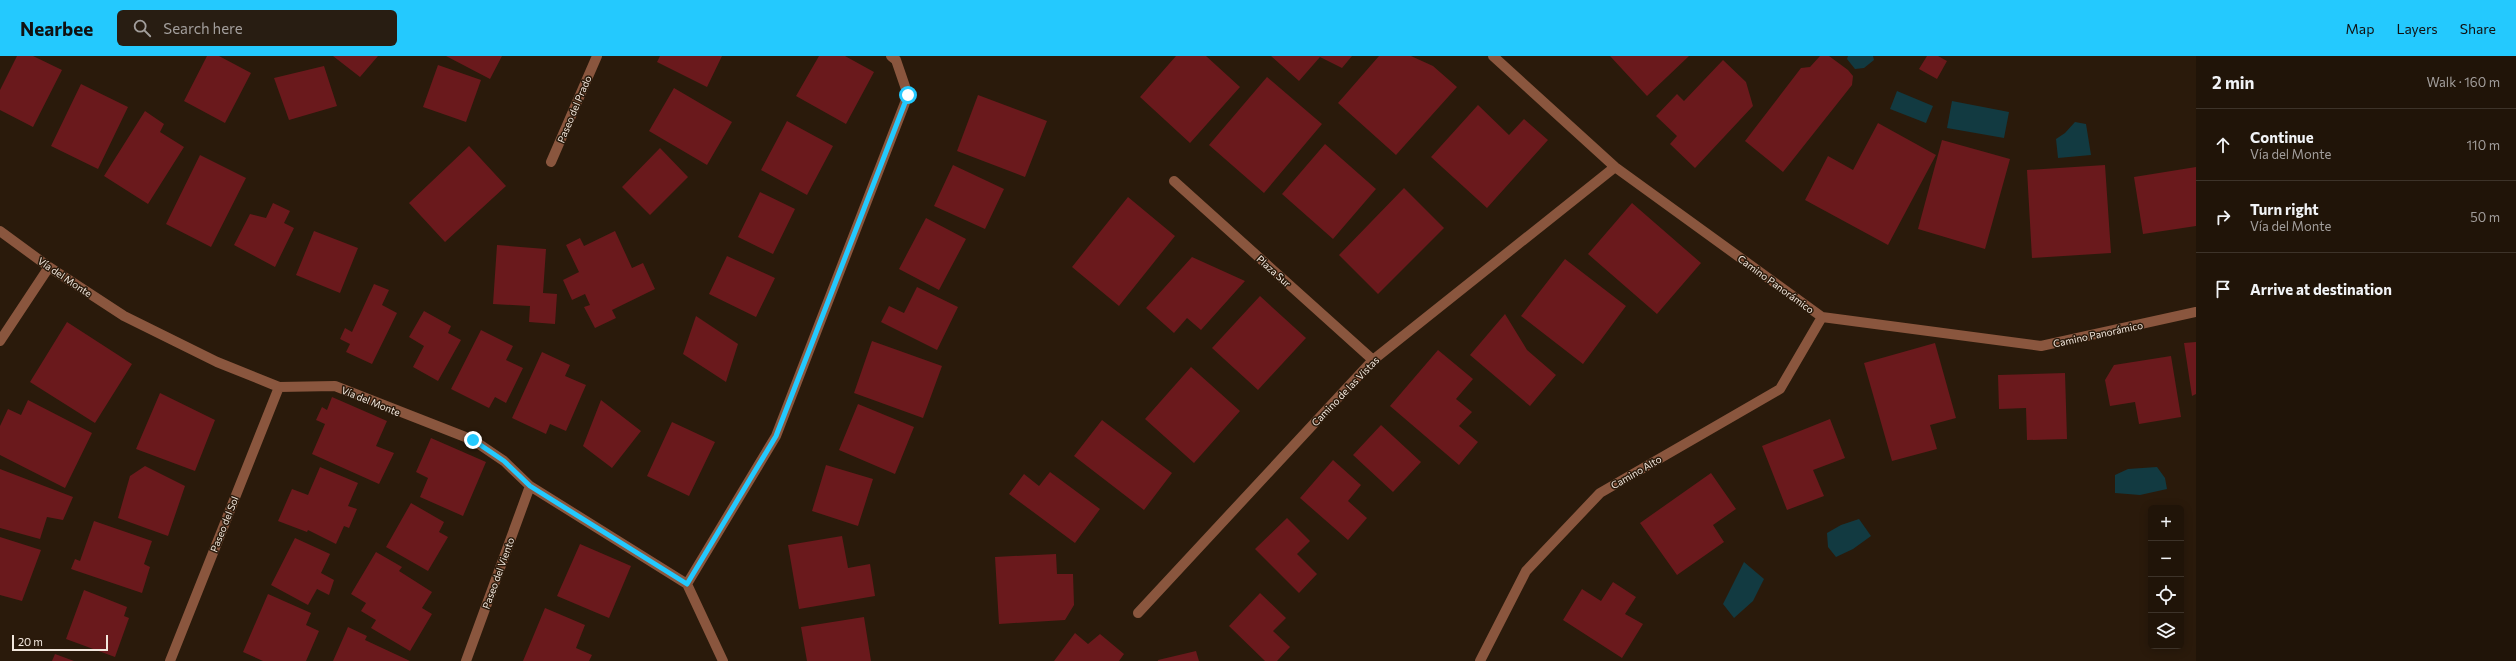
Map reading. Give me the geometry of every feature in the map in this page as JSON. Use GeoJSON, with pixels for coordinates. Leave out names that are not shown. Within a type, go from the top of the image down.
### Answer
{"type":"FeatureCollection","features":[{"type":"Feature","properties":{"kind":"street","name":"Paseo del Prado"},"geometry":{"type":"LineString","coordinates":[[552,162],[597,56]]}},
{"type":"Feature","properties":{"kind":"street"},"geometry":{"type":"LineString","coordinates":[[723,661],[687,584],[776,436],[906,102],[908,95],[896,60],[891,56]]}},
{"type":"Feature","properties":{"kind":"street","name":"Camino Panorámico"},"geometry":{"type":"LineString","coordinates":[[1493,56],[1615,167],[1822,317],[2041,346],[2196,312]]}},
{"type":"Feature","properties":{"kind":"street","name":"Camino de las Vistas"},"geometry":{"type":"LineString","coordinates":[[1138,613],[1373,360],[1615,167]]}},
{"type":"Feature","properties":{"kind":"street","name":"Plaza Sur"},"geometry":{"type":"LineString","coordinates":[[1174,181],[1373,360]]}},
{"type":"Feature","properties":{"kind":"street","name":"Vía del Monte"},"geometry":{"type":"LineString","coordinates":[[0,231],[49,267],[124,316],[217,362],[279,387],[335,386],[473,440],[504,461],[530,486],[687,584]]}},
{"type":"Feature","properties":{"kind":"street"},"geometry":{"type":"LineString","coordinates":[[0,342],[49,267]]}},
{"type":"Feature","properties":{"kind":"street","name":"Camino Alto"},"geometry":{"type":"LineString","coordinates":[[1480,661],[1526,571],[1600,493],[1780,389],[1822,317]]}},
{"type":"Feature","properties":{"kind":"street","name":"Paseo del Sol"},"geometry":{"type":"LineString","coordinates":[[170,661],[279,387]]}},
{"type":"Feature","properties":{"kind":"street","name":"Paseo del Viento"},"geometry":{"type":"LineString","coordinates":[[466,661],[530,486]]}},
{"type":"Feature","properties":{"kind":"water"},"geometry":{"type":"Polygon","coordinates":[[[1848,56],[1873,56],[1874,60],[1864,68],[1855,69],[1847,59],[1848,56]]]}},
{"type":"Feature","properties":{"kind":"water"},"geometry":{"type":"Polygon","coordinates":[[[1897,91],[1933,106],[1926,123],[1890,109],[1897,91]]]}},
{"type":"Feature","properties":{"kind":"water"},"geometry":{"type":"Polygon","coordinates":[[[1952,101],[2009,112],[2004,138],[1947,128],[1952,101]]]}},
{"type":"Feature","properties":{"kind":"water"},"geometry":{"type":"Polygon","coordinates":[[[2075,122],[2086,124],[2091,155],[2058,158],[2056,139],[2065,133],[2075,122]]]}},
{"type":"Feature","properties":{"kind":"water"},"geometry":{"type":"Polygon","coordinates":[[[2157,467],[2165,478],[2167,489],[2140,495],[2115,493],[2115,475],[2128,469],[2157,467]]]}},
{"type":"Feature","properties":{"kind":"water"},"geometry":{"type":"Polygon","coordinates":[[[1859,519],[1871,536],[1853,549],[1836,557],[1828,547],[1827,533],[1841,525],[1859,519]]]}},
{"type":"Feature","properties":{"kind":"water"},"geometry":{"type":"Polygon","coordinates":[[[1744,562],[1764,579],[1753,601],[1734,618],[1723,604],[1744,562]]]}},
{"type":"Feature","properties":{"kind":"building"},"geometry":{"type":"Polygon","coordinates":[[[17,56],[33,56],[62,70],[33,127],[0,110],[0,90],[17,56]]]}},
{"type":"Feature","properties":{"kind":"building"},"geometry":{"type":"Polygon","coordinates":[[[207,56],[219,56],[251,73],[225,123],[184,101],[207,56]]]}},
{"type":"Feature","properties":{"kind":"building"},"geometry":{"type":"Polygon","coordinates":[[[333,56],[378,56],[360,77],[333,56]]]}},
{"type":"Feature","properties":{"kind":"building"},"geometry":{"type":"Polygon","coordinates":[[[446,56],[502,56],[490,79],[446,56]]]}},
{"type":"Feature","properties":{"kind":"building"},"geometry":{"type":"Polygon","coordinates":[[[660,56],[722,56],[707,87],[657,62],[660,56]]]}},
{"type":"Feature","properties":{"kind":"building"},"geometry":{"type":"Polygon","coordinates":[[[819,56],[845,56],[874,72],[846,124],[796,96],[819,56]]]}},
{"type":"Feature","properties":{"kind":"building"},"geometry":{"type":"Polygon","coordinates":[[[1176,56],[1206,56],[1240,87],[1190,143],[1140,97],[1176,56]]]}},
{"type":"Feature","properties":{"kind":"building"},"geometry":{"type":"Polygon","coordinates":[[[1271,56],[1352,56],[1342,68],[1320,57],[1299,81],[1271,56]]]}},
{"type":"Feature","properties":{"kind":"building"},"geometry":{"type":"Polygon","coordinates":[[[1379,56],[1411,56],[1433,66],[1457,87],[1396,155],[1338,103],[1379,56]]]}},
{"type":"Feature","properties":{"kind":"building"},"geometry":{"type":"Polygon","coordinates":[[[1610,56],[1689,56],[1647,96],[1610,56]]]}},
{"type":"Feature","properties":{"kind":"building"},"geometry":{"type":"Polygon","coordinates":[[[1820,56],[1829,56],[1848,70],[1853,76],[1852,85],[1783,172],[1745,141],[1801,68],[1810,67],[1820,56]]]}},
{"type":"Feature","properties":{"kind":"building"},"geometry":{"type":"Polygon","coordinates":[[[1927,56],[1938,56],[1947,61],[1937,79],[1919,69],[1927,56]]]}},
{"type":"Feature","properties":{"kind":"building"},"geometry":{"type":"Polygon","coordinates":[[[1723,60],[1746,82],[1753,106],[1695,168],[1670,144],[1677,136],[1656,116],[1677,94],[1684,101],[1723,60]]]}},
{"type":"Feature","properties":{"kind":"building"},"geometry":{"type":"Polygon","coordinates":[[[438,65],[481,80],[466,122],[423,107],[438,65]]]}},
{"type":"Feature","properties":{"kind":"building"},"geometry":{"type":"Polygon","coordinates":[[[324,66],[337,106],[289,120],[274,78],[324,66]]]}},
{"type":"Feature","properties":{"kind":"building"},"geometry":{"type":"Polygon","coordinates":[[[1267,77],[1322,124],[1264,193],[1209,145],[1267,77]]]}},
{"type":"Feature","properties":{"kind":"building"},"geometry":{"type":"Polygon","coordinates":[[[81,84],[128,107],[98,169],[51,146],[81,84]]]}},
{"type":"Feature","properties":{"kind":"building"},"geometry":{"type":"Polygon","coordinates":[[[674,88],[732,122],[707,165],[649,131],[674,88]]]}},
{"type":"Feature","properties":{"kind":"building"},"geometry":{"type":"Polygon","coordinates":[[[978,95],[1047,121],[1025,177],[957,151],[978,95]]]}},
{"type":"Feature","properties":{"kind":"building"},"geometry":{"type":"Polygon","coordinates":[[[1478,105],[1509,135],[1524,119],[1548,140],[1487,208],[1431,157],[1478,105]]]}},
{"type":"Feature","properties":{"kind":"building"},"geometry":{"type":"Polygon","coordinates":[[[145,111],[164,124],[160,132],[184,147],[148,204],[104,176],[145,111]]]}},
{"type":"Feature","properties":{"kind":"building"},"geometry":{"type":"Polygon","coordinates":[[[787,121],[833,146],[807,195],[761,170],[787,121]]]}},
{"type":"Feature","properties":{"kind":"building"},"geometry":{"type":"Polygon","coordinates":[[[1878,123],[1936,155],[1888,245],[1805,200],[1828,156],[1853,170],[1878,123]]]}},
{"type":"Feature","properties":{"kind":"building"},"geometry":{"type":"Polygon","coordinates":[[[1942,140],[2010,159],[1985,249],[1918,229],[1942,140]]]}},
{"type":"Feature","properties":{"kind":"building"},"geometry":{"type":"Polygon","coordinates":[[[1325,144],[1376,189],[1333,239],[1282,194],[1325,144]]]}},
{"type":"Feature","properties":{"kind":"building"},"geometry":{"type":"Polygon","coordinates":[[[469,146],[506,186],[445,242],[409,203],[469,146]]]}},
{"type":"Feature","properties":{"kind":"building"},"geometry":{"type":"Polygon","coordinates":[[[660,148],[688,177],[650,215],[622,187],[660,148]]]}},
{"type":"Feature","properties":{"kind":"building"},"geometry":{"type":"Polygon","coordinates":[[[200,155],[246,178],[211,247],[166,224],[200,155]]]}},
{"type":"Feature","properties":{"kind":"building"},"geometry":{"type":"Polygon","coordinates":[[[953,165],[1004,189],[985,229],[934,206],[953,165]]]}},
{"type":"Feature","properties":{"kind":"building"},"geometry":{"type":"Polygon","coordinates":[[[2105,165],[2111,253],[2032,258],[2027,170],[2105,165]]]}},
{"type":"Feature","properties":{"kind":"building"},"geometry":{"type":"Polygon","coordinates":[[[2196,167],[2196,226],[2143,234],[2134,177],[2196,167]]]}},
{"type":"Feature","properties":{"kind":"building"},"geometry":{"type":"Polygon","coordinates":[[[1404,188],[1444,228],[1378,294],[1339,255],[1404,188]]]}},
{"type":"Feature","properties":{"kind":"building"},"geometry":{"type":"Polygon","coordinates":[[[760,192],[795,209],[773,254],[738,237],[760,192]]]}},
{"type":"Feature","properties":{"kind":"building"},"geometry":{"type":"Polygon","coordinates":[[[1128,197],[1175,236],[1119,306],[1072,267],[1128,197]]]}},
{"type":"Feature","properties":{"kind":"building"},"geometry":{"type":"Polygon","coordinates":[[[273,203],[290,211],[284,223],[294,228],[275,267],[234,245],[250,214],[266,218],[273,203]]]}},
{"type":"Feature","properties":{"kind":"building"},"geometry":{"type":"Polygon","coordinates":[[[1632,203],[1701,263],[1657,314],[1588,254],[1632,203]]]}},
{"type":"Feature","properties":{"kind":"building"},"geometry":{"type":"Polygon","coordinates":[[[926,218],[966,239],[939,290],[899,269],[926,218]]]}},
{"type":"Feature","properties":{"kind":"building"},"geometry":{"type":"Polygon","coordinates":[[[314,231],[358,248],[340,293],[296,275],[314,231]]]}},
{"type":"Feature","properties":{"kind":"building"},"geometry":{"type":"Polygon","coordinates":[[[615,231],[632,268],[643,263],[655,289],[612,310],[616,318],[595,328],[584,307],[590,305],[585,294],[572,300],[563,280],[579,272],[566,245],[580,238],[584,246],[615,231]]]}},
{"type":"Feature","properties":{"kind":"building"},"geometry":{"type":"Polygon","coordinates":[[[497,245],[546,249],[543,293],[557,294],[555,324],[529,322],[530,306],[493,304],[497,245]]]}},
{"type":"Feature","properties":{"kind":"building"},"geometry":{"type":"Polygon","coordinates":[[[727,256],[775,278],[756,317],[709,294],[727,256]]]}},
{"type":"Feature","properties":{"kind":"building"},"geometry":{"type":"Polygon","coordinates":[[[1192,257],[1245,281],[1201,330],[1187,318],[1174,333],[1146,308],[1192,257]]]}},
{"type":"Feature","properties":{"kind":"building"},"geometry":{"type":"Polygon","coordinates":[[[1565,259],[1626,306],[1583,364],[1521,316],[1565,259]]]}},
{"type":"Feature","properties":{"kind":"building"},"geometry":{"type":"Polygon","coordinates":[[[374,284],[389,290],[382,305],[397,313],[372,364],[346,352],[350,344],[340,339],[345,328],[352,332],[374,284]]]}},
{"type":"Feature","properties":{"kind":"building"},"geometry":{"type":"Polygon","coordinates":[[[917,287],[958,307],[937,350],[881,322],[889,306],[904,313],[917,287]]]}},
{"type":"Feature","properties":{"kind":"building"},"geometry":{"type":"Polygon","coordinates":[[[1260,296],[1306,338],[1258,390],[1212,348],[1260,296]]]}},
{"type":"Feature","properties":{"kind":"building"},"geometry":{"type":"Polygon","coordinates":[[[424,311],[451,326],[448,333],[461,340],[438,381],[413,367],[424,346],[409,337],[424,311]]]}},
{"type":"Feature","properties":{"kind":"building"},"geometry":{"type":"Polygon","coordinates":[[[1505,314],[1527,350],[1556,375],[1530,406],[1470,355],[1505,314]]]}},
{"type":"Feature","properties":{"kind":"building"},"geometry":{"type":"Polygon","coordinates":[[[696,316],[738,344],[726,382],[683,354],[696,316]]]}},
{"type":"Feature","properties":{"kind":"building"},"geometry":{"type":"Polygon","coordinates":[[[67,322],[132,364],[95,423],[30,382],[67,322]]]}},
{"type":"Feature","properties":{"kind":"building"},"geometry":{"type":"Polygon","coordinates":[[[481,330],[513,346],[506,360],[523,368],[506,403],[495,397],[489,408],[451,389],[481,330]]]}},
{"type":"Feature","properties":{"kind":"building"},"geometry":{"type":"Polygon","coordinates":[[[872,341],[942,366],[923,418],[854,393],[872,341]]]}},
{"type":"Feature","properties":{"kind":"building"},"geometry":{"type":"Polygon","coordinates":[[[2196,342],[2196,394],[2192,396],[2184,343],[2196,342]]]}},
{"type":"Feature","properties":{"kind":"building"},"geometry":{"type":"Polygon","coordinates":[[[1935,343],[1956,418],[1930,425],[1937,449],[1892,461],[1864,363],[1935,343]]]}},
{"type":"Feature","properties":{"kind":"building"},"geometry":{"type":"Polygon","coordinates":[[[1438,350],[1473,379],[1456,399],[1472,412],[1459,426],[1478,442],[1459,465],[1390,406],[1438,350]]]}},
{"type":"Feature","properties":{"kind":"building"},"geometry":{"type":"Polygon","coordinates":[[[542,352],[570,365],[565,376],[586,385],[566,431],[550,424],[546,434],[512,418],[542,352]]]}},
{"type":"Feature","properties":{"kind":"building"},"geometry":{"type":"Polygon","coordinates":[[[2171,356],[2181,417],[2139,424],[2135,402],[2110,406],[2105,380],[2114,365],[2171,356]]]}},
{"type":"Feature","properties":{"kind":"building"},"geometry":{"type":"Polygon","coordinates":[[[1191,367],[1240,411],[1194,463],[1145,419],[1191,367]]]}},
{"type":"Feature","properties":{"kind":"building"},"geometry":{"type":"Polygon","coordinates":[[[2065,373],[2067,439],[2027,440],[2026,408],[1999,409],[1998,375],[2065,373]]]}},
{"type":"Feature","properties":{"kind":"building"},"geometry":{"type":"Polygon","coordinates":[[[160,393],[215,420],[195,471],[136,449],[160,393]]]}},
{"type":"Feature","properties":{"kind":"building"},"geometry":{"type":"Polygon","coordinates":[[[332,397],[387,421],[376,446],[394,453],[379,484],[312,454],[325,424],[316,420],[322,407],[327,410],[332,397]]]}},
{"type":"Feature","properties":{"kind":"building"},"geometry":{"type":"Polygon","coordinates":[[[28,400],[92,433],[65,488],[0,455],[0,426],[8,409],[21,415],[28,400]]]}},
{"type":"Feature","properties":{"kind":"building"},"geometry":{"type":"Polygon","coordinates":[[[601,400],[641,431],[612,468],[583,446],[601,400]]]}},
{"type":"Feature","properties":{"kind":"building"},"geometry":{"type":"Polygon","coordinates":[[[858,404],[914,427],[895,474],[839,450],[858,404]]]}},
{"type":"Feature","properties":{"kind":"building"},"geometry":{"type":"Polygon","coordinates":[[[1830,419],[1845,458],[1813,470],[1824,496],[1787,510],[1762,446],[1830,419]]]}},
{"type":"Feature","properties":{"kind":"building"},"geometry":{"type":"Polygon","coordinates":[[[1102,420],[1172,473],[1144,510],[1074,456],[1102,420]]]}},
{"type":"Feature","properties":{"kind":"building"},"geometry":{"type":"Polygon","coordinates":[[[672,422],[715,442],[689,496],[647,476],[672,422]]]}},
{"type":"Feature","properties":{"kind":"building"},"geometry":{"type":"Polygon","coordinates":[[[1381,425],[1421,462],[1393,492],[1353,455],[1381,425]]]}},
{"type":"Feature","properties":{"kind":"building"},"geometry":{"type":"Polygon","coordinates":[[[431,438],[486,462],[463,516],[420,497],[428,478],[416,472],[431,438]]]}},
{"type":"Feature","properties":{"kind":"building"},"geometry":{"type":"Polygon","coordinates":[[[1333,460],[1361,485],[1348,501],[1367,518],[1348,540],[1300,498],[1333,460]]]}},
{"type":"Feature","properties":{"kind":"building"},"geometry":{"type":"Polygon","coordinates":[[[826,465],[873,479],[858,526],[812,511],[826,465]]]}},
{"type":"Feature","properties":{"kind":"building"},"geometry":{"type":"Polygon","coordinates":[[[145,466],[185,486],[168,536],[118,518],[130,476],[145,466]]]}},
{"type":"Feature","properties":{"kind":"building"},"geometry":{"type":"Polygon","coordinates":[[[320,467],[358,483],[348,506],[357,509],[349,528],[344,526],[336,544],[308,530],[307,532],[278,521],[292,489],[308,495],[320,467]]]}},
{"type":"Feature","properties":{"kind":"building"},"geometry":{"type":"Polygon","coordinates":[[[0,469],[73,497],[63,520],[47,517],[40,539],[0,528],[0,469]]]}},
{"type":"Feature","properties":{"kind":"building"},"geometry":{"type":"Polygon","coordinates":[[[1050,472],[1100,509],[1075,543],[1009,494],[1024,474],[1039,486],[1050,472]]]}},
{"type":"Feature","properties":{"kind":"building"},"geometry":{"type":"Polygon","coordinates":[[[1711,473],[1736,509],[1713,525],[1724,542],[1677,575],[1640,523],[1711,473]]]}},
{"type":"Feature","properties":{"kind":"building"},"geometry":{"type":"Polygon","coordinates":[[[411,503],[444,522],[439,532],[448,537],[428,571],[386,547],[411,503]]]}},
{"type":"Feature","properties":{"kind":"building"},"geometry":{"type":"Polygon","coordinates":[[[1287,518],[1310,541],[1297,554],[1317,574],[1299,593],[1255,549],[1287,518]]]}},
{"type":"Feature","properties":{"kind":"building"},"geometry":{"type":"Polygon","coordinates":[[[94,521],[152,541],[144,564],[150,567],[142,593],[71,569],[75,559],[80,561],[94,521]]]}},
{"type":"Feature","properties":{"kind":"building"},"geometry":{"type":"Polygon","coordinates":[[[842,536],[848,568],[870,564],[875,596],[799,609],[788,545],[842,536]]]}},
{"type":"Feature","properties":{"kind":"building"},"geometry":{"type":"Polygon","coordinates":[[[0,537],[41,550],[22,601],[0,595],[0,537]]]}},
{"type":"Feature","properties":{"kind":"building"},"geometry":{"type":"Polygon","coordinates":[[[295,538],[330,554],[321,573],[334,580],[329,595],[317,589],[308,605],[271,585],[295,538]]]}},
{"type":"Feature","properties":{"kind":"building"},"geometry":{"type":"Polygon","coordinates":[[[580,544],[631,566],[609,618],[557,596],[580,544]]]}},
{"type":"Feature","properties":{"kind":"building"},"geometry":{"type":"Polygon","coordinates":[[[376,552],[402,567],[399,571],[432,592],[422,608],[432,614],[410,651],[371,628],[376,620],[361,611],[366,603],[351,594],[376,552]]]}},
{"type":"Feature","properties":{"kind":"building"},"geometry":{"type":"Polygon","coordinates":[[[1056,554],[1057,574],[1073,574],[1074,605],[1065,620],[999,624],[995,557],[1056,554]]]}},
{"type":"Feature","properties":{"kind":"building"},"geometry":{"type":"Polygon","coordinates":[[[1613,582],[1636,597],[1625,614],[1643,624],[1622,658],[1563,620],[1582,589],[1601,601],[1613,582]]]}},
{"type":"Feature","properties":{"kind":"building"},"geometry":{"type":"Polygon","coordinates":[[[84,590],[127,607],[124,616],[129,618],[115,657],[66,639],[84,590]]]}},
{"type":"Feature","properties":{"kind":"building"},"geometry":{"type":"Polygon","coordinates":[[[1260,593],[1286,618],[1273,631],[1290,647],[1277,661],[1265,661],[1229,626],[1260,593]]]}},
{"type":"Feature","properties":{"kind":"building"},"geometry":{"type":"Polygon","coordinates":[[[268,594],[311,613],[306,625],[319,631],[306,661],[263,661],[243,652],[268,594]]]}},
{"type":"Feature","properties":{"kind":"building"},"geometry":{"type":"Polygon","coordinates":[[[545,608],[585,625],[576,648],[592,655],[589,661],[523,661],[545,608]]]}},
{"type":"Feature","properties":{"kind":"building"},"geometry":{"type":"Polygon","coordinates":[[[864,617],[871,661],[807,661],[801,627],[864,617]]]}},
{"type":"Feature","properties":{"kind":"building"},"geometry":{"type":"Polygon","coordinates":[[[348,627],[367,636],[365,640],[410,661],[333,661],[348,627]]]}},
{"type":"Feature","properties":{"kind":"building"},"geometry":{"type":"Polygon","coordinates":[[[1075,633],[1088,644],[1100,634],[1124,654],[1119,661],[1054,661],[1075,633]]]}},
{"type":"Feature","properties":{"kind":"building"},"geometry":{"type":"Polygon","coordinates":[[[1196,651],[1199,661],[1158,661],[1158,660],[1196,651]]]}},
{"type":"Feature","properties":{"kind":"building"},"geometry":{"type":"Polygon","coordinates":[[[55,654],[74,661],[52,661],[55,654]]]}},
{"type":"Feature","properties":{"kind":"route"},"geometry":{"type":"LineString","coordinates":[[473,440],[504,461],[530,486],[687,584],[776,436],[908,95]]}}]}
